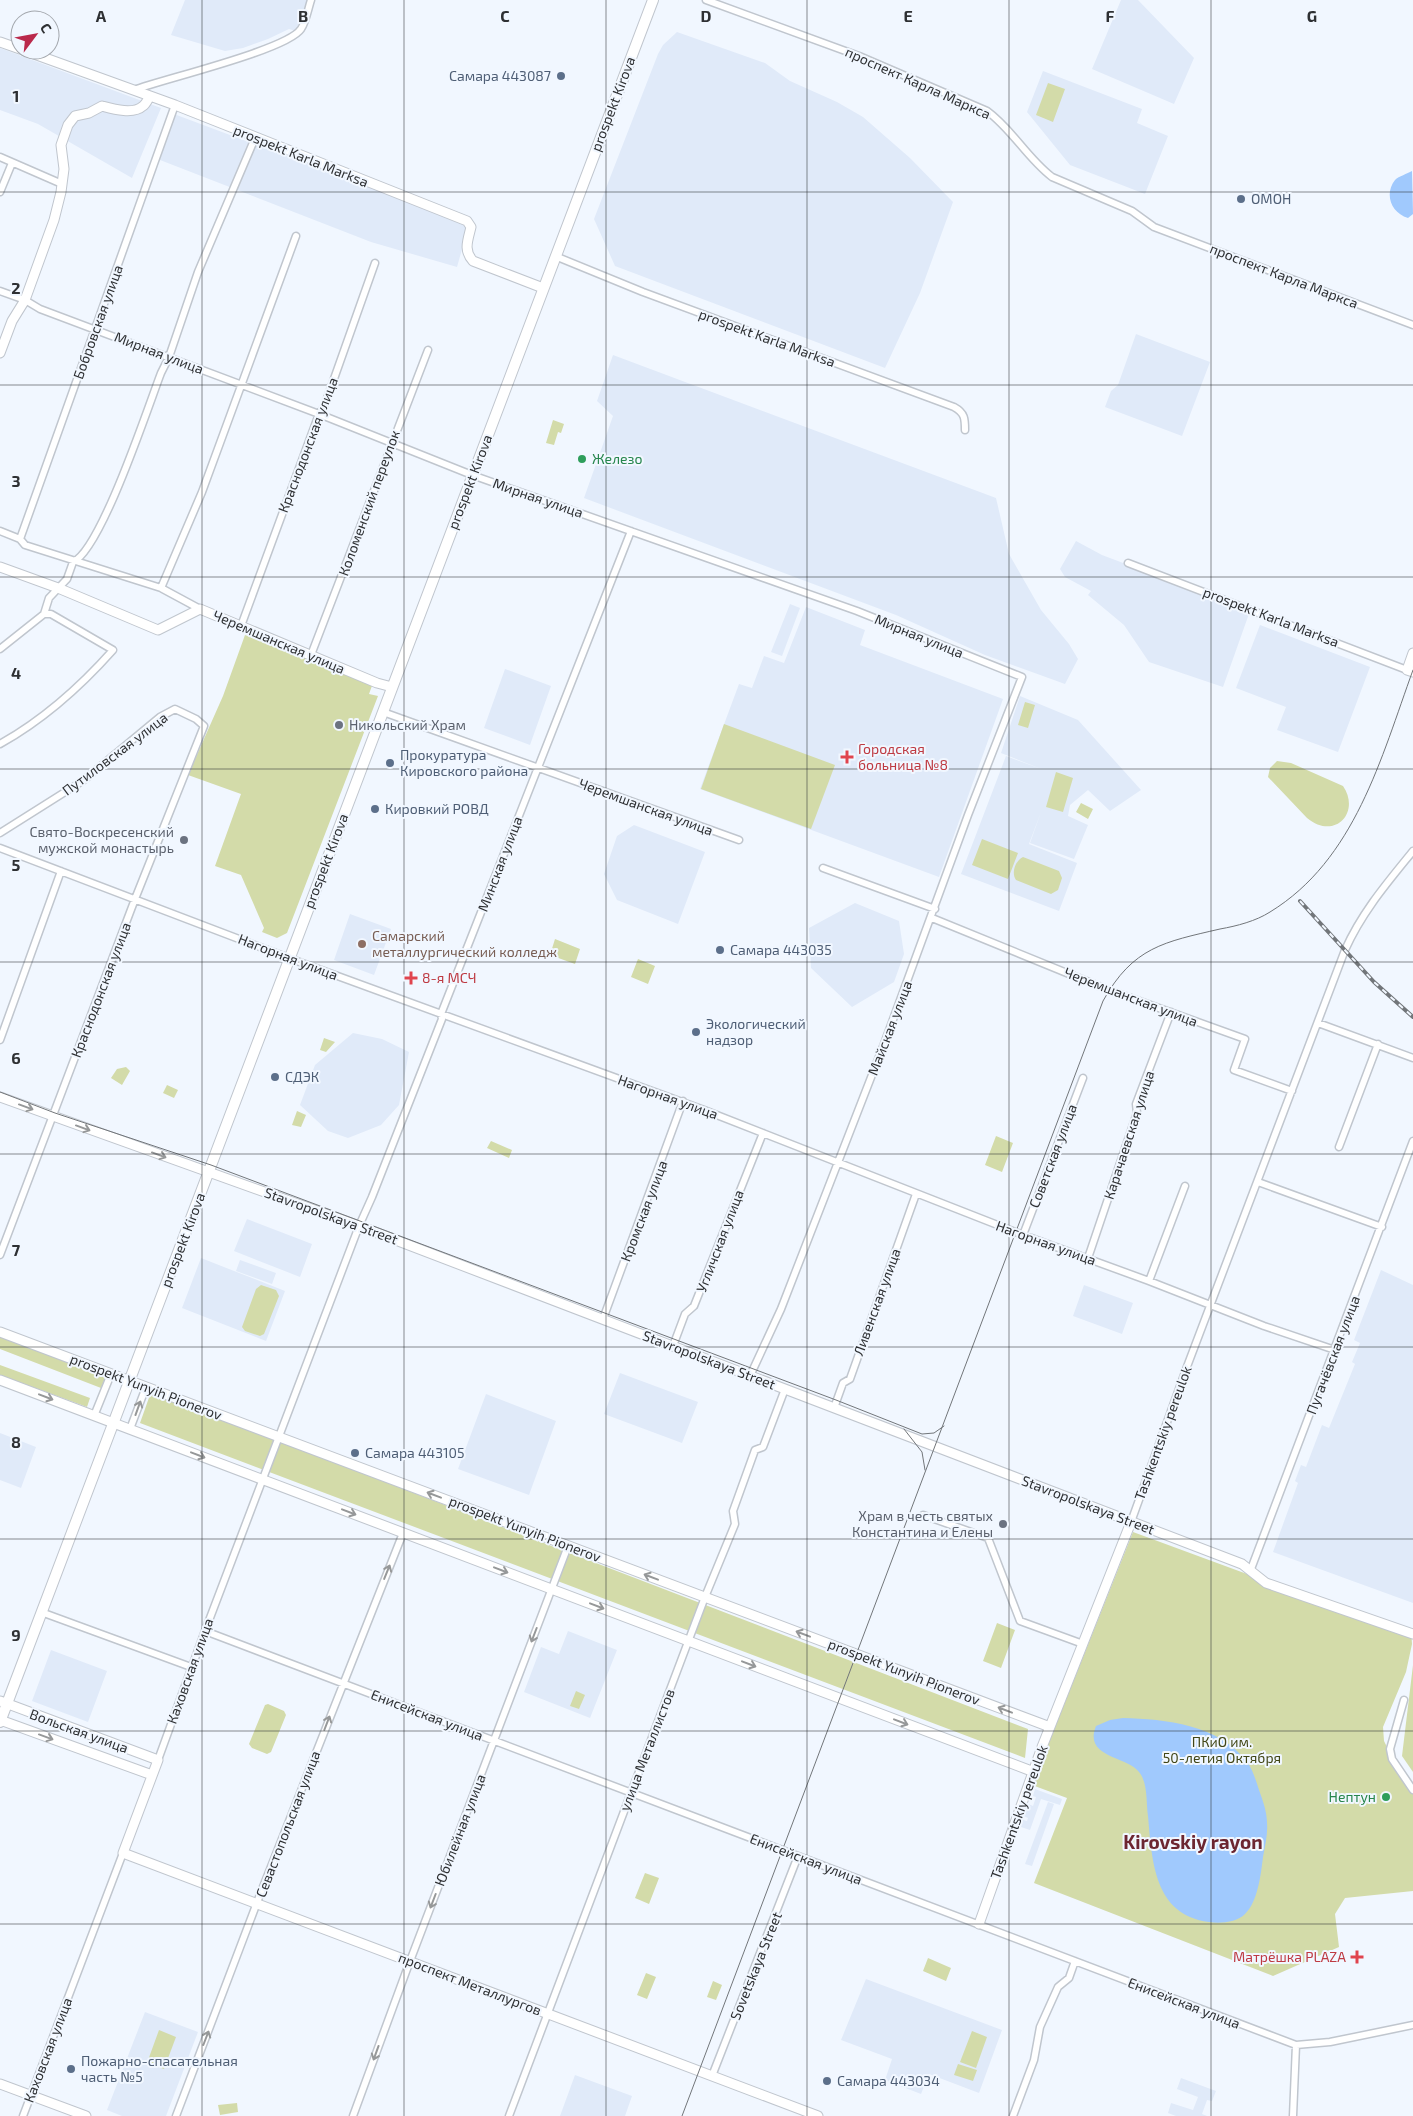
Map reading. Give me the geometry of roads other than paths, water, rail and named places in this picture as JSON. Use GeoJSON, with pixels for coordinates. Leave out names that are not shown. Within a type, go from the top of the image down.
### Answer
{"type":"FeatureCollection","features":[{"type":"Feature","properties":{"kind":"main road","name":"prospekt Kirova"},"geometry":{"type":"LineString","coordinates":[[0,1721],[3,1702],[41,1612],[653,0]]}},
{"type":"Feature","properties":{"kind":"street"},"geometry":{"type":"LineString","coordinates":[[134,90],[238,59],[292,37],[301,30],[311,0]]}},
{"type":"Feature","properties":{"kind":"street","name":"проспект Карла Маркса"},"geometry":{"type":"LineString","coordinates":[[706,0],[859,56],[987,111],[997,118],[1041,169],[1052,177],[1132,211],[1154,227],[1413,326]]}},
{"type":"Feature","properties":{"kind":"street","name":"prospekt Karla Marksa"},"geometry":{"type":"LineString","coordinates":[[49,60],[175,105],[467,221],[471,227],[466,247],[467,254],[473,260],[543,288]]}},
{"type":"Feature","properties":{"kind":"street"},"geometry":{"type":"LineString","coordinates":[[0,352],[12,321],[25,300],[54,220],[64,168],[61,145],[68,125],[76,116],[89,113],[102,106],[118,111],[143,107],[150,96]]}},
{"type":"Feature","properties":{"kind":"street","name":"Бобровская улица"},"geometry":{"type":"LineString","coordinates":[[20,538],[175,105]]}},
{"type":"Feature","properties":{"kind":"street"},"geometry":{"type":"LineString","coordinates":[[0,649],[44,614],[50,598],[67,579],[73,562],[78,560],[86,551],[112,504],[161,373],[169,357],[198,272],[255,138]]}},
{"type":"Feature","properties":{"kind":"street"},"geometry":{"type":"LineString","coordinates":[[0,158],[62,184]]}},
{"type":"Feature","properties":{"kind":"street"},"geometry":{"type":"LineString","coordinates":[[0,192],[12,163]]}},
{"type":"Feature","properties":{"kind":"street"},"geometry":{"type":"LineString","coordinates":[[161,588],[202,492],[296,236]]}},
{"type":"Feature","properties":{"kind":"street","name":"prospekt Karla Marksa"},"geometry":{"type":"LineString","coordinates":[[555,256],[642,292],[954,407],[961,411],[966,419],[965,430]]}},
{"type":"Feature","properties":{"kind":"street","name":"Краснодонская улица"},"geometry":{"type":"LineString","coordinates":[[241,626],[319,414],[324,407],[375,263]]}},
{"type":"Feature","properties":{"kind":"street","name":"Мирная улица"},"geometry":{"type":"LineString","coordinates":[[0,291],[25,300],[40,310],[96,329],[319,414],[472,475],[857,611],[1022,677]]}},
{"type":"Feature","properties":{"kind":"street","name":"Коломенский переулок"},"geometry":{"type":"LineString","coordinates":[[311,655],[394,443],[395,432],[428,350]]}},
{"type":"Feature","properties":{"kind":"street"},"geometry":{"type":"LineString","coordinates":[[0,531],[20,538],[25,544],[161,588],[200,609]]}},
{"type":"Feature","properties":{"kind":"street","name":"Минская улица"},"geometry":{"type":"LineString","coordinates":[[359,1226],[442,1019],[442,1014],[631,531]]}},
{"type":"Feature","properties":{"kind":"street","name":"prospekt Karla Marksa"},"geometry":{"type":"LineString","coordinates":[[1128,563],[1410,671]]}},
{"type":"Feature","properties":{"kind":"street","name":"Черемшанская улица"},"geometry":{"type":"LineString","coordinates":[[0,567],[58,588],[158,630],[200,609],[377,683],[392,687]]}},
{"type":"Feature","properties":{"kind":"street"},"geometry":{"type":"LineString","coordinates":[[0,744],[38,720],[60,702],[97,668],[113,650],[51,614],[44,614]]}},
{"type":"Feature","properties":{"kind":"street"},"geometry":{"type":"LineString","coordinates":[[1410,671],[1413,652]]}},
{"type":"Feature","properties":{"kind":"street","name":"Майская улица"},"geometry":{"type":"LineString","coordinates":[[750,1376],[781,1309],[932,918],[968,816],[1022,677]]}},
{"type":"Feature","properties":{"kind":"street","name":"Путиловская улица"},"geometry":{"type":"LineString","coordinates":[[0,833],[84,780],[160,717],[175,709],[196,719],[204,726]]}},
{"type":"Feature","properties":{"kind":"street","name":"Черемшанская улица"},"geometry":{"type":"LineString","coordinates":[[383,712],[739,840]]}},
{"type":"Feature","properties":{"kind":"street","name":"Краснодонская улица"},"geometry":{"type":"LineString","coordinates":[[0,1255],[135,899],[204,726]]}},
{"type":"Feature","properties":{"kind":"street","name":"Нагорная улица"},"geometry":{"type":"LineString","coordinates":[[0,848],[289,958],[683,1102],[916,1194],[1149,1281],[1210,1306],[1335,1350]]}},
{"type":"Feature","properties":{"kind":"street","name":"Tashkentskiy pereulok"},"geometry":{"type":"LineString","coordinates":[[978,1924],[1050,1727],[1131,1522],[1210,1306],[1353,932],[1373,900],[1413,851]]}},
{"type":"Feature","properties":{"kind":"street"},"geometry":{"type":"LineString","coordinates":[[823,868],[935,909]]}},
{"type":"Feature","properties":{"kind":"street"},"geometry":{"type":"LineString","coordinates":[[0,1040],[61,871]]}},
{"type":"Feature","properties":{"kind":"street","name":"Черемшанская улица"},"geometry":{"type":"LineString","coordinates":[[932,918],[1106,989],[1244,1039],[1234,1070],[1292,1091]]}},
{"type":"Feature","properties":{"kind":"street","name":"Карачаевская улица"},"geometry":{"type":"LineString","coordinates":[[1088,1258],[1137,1114],[1136,1104],[1171,1012]]}},
{"type":"Feature","properties":{"kind":"street"},"geometry":{"type":"LineString","coordinates":[[1318,1024],[1413,1058]]}},
{"type":"Feature","properties":{"kind":"street"},"geometry":{"type":"LineString","coordinates":[[1340,1146],[1378,1044]]}},
{"type":"Feature","properties":{"kind":"street","name":"Советская улица"},"geometry":{"type":"LineString","coordinates":[[1023,1235],[1083,1078]]}},
{"type":"Feature","properties":{"kind":"street","name":"Stavropolskaya Street"},"geometry":{"type":"LineString","coordinates":[[0,1097],[359,1226],[1251,1569],[1266,1582],[1413,1634]]}},
{"type":"Feature","properties":{"kind":"street","name":"Кромская улица"},"geometry":{"type":"LineString","coordinates":[[603,1319],[683,1102]]}},
{"type":"Feature","properties":{"kind":"street","name":"Угличская улица"},"geometry":{"type":"LineString","coordinates":[[673,1346],[685,1314],[694,1306],[763,1133]]}},
{"type":"Feature","properties":{"kind":"street","name":"Пугачёвская улица"},"geometry":{"type":"LineString","coordinates":[[1251,1569],[1413,1141]]}},
{"type":"Feature","properties":{"kind":"street"},"geometry":{"type":"LineString","coordinates":[[1258,1182],[1382,1227]]}},
{"type":"Feature","properties":{"kind":"street"},"geometry":{"type":"LineString","coordinates":[[1149,1281],[1185,1186]]}},
{"type":"Feature","properties":{"kind":"street","name":"Ливенская улица"},"geometry":{"type":"LineString","coordinates":[[834,1408],[843,1384],[850,1379],[916,1194]]}},
{"type":"Feature","properties":{"kind":"street","name":"Каховская улица"},"geometry":{"type":"LineString","coordinates":[[23,2116],[158,1760],[204,1631],[359,1226]]}},
{"type":"Feature","properties":{"kind":"street","name":"prospekt Yunyih Pionerov"},"geometry":{"type":"LineString","coordinates":[[0,1332],[1050,1727]]}},
{"type":"Feature","properties":{"kind":"street"},"geometry":{"type":"LineString","coordinates":[[94,1416],[111,1374]]}},
{"type":"Feature","properties":{"kind":"street"},"geometry":{"type":"LineString","coordinates":[[0,1380],[1034,1772]]}},
{"type":"Feature","properties":{"kind":"street"},"geometry":{"type":"LineString","coordinates":[[130,1429],[146,1387]]}},
{"type":"Feature","properties":{"kind":"street","name":"улица Металлистов"},"geometry":{"type":"LineString","coordinates":[[509,2116],[688,1641],[735,1524],[733,1511],[755,1450],[763,1446],[785,1389]]}},
{"type":"Feature","properties":{"kind":"street"},"geometry":{"type":"LineString","coordinates":[[923,1515],[988,1538],[1020,1621],[1083,1644]]}},
{"type":"Feature","properties":{"kind":"street","name":"Севастопольская улица"},"geometry":{"type":"LineString","coordinates":[[176,2116],[342,1683],[403,1533]]}},
{"type":"Feature","properties":{"kind":"street","name":"Юбилейная улица"},"geometry":{"type":"LineString","coordinates":[[352,2116],[409,1961],[568,1546]]}},
{"type":"Feature","properties":{"kind":"street"},"geometry":{"type":"LineString","coordinates":[[41,1612],[191,1668]]}},
{"type":"Feature","properties":{"kind":"street","name":"Енисейская улица"},"geometry":{"type":"LineString","coordinates":[[204,1631],[1296,2045],[1330,2042],[1413,2025]]}},
{"type":"Feature","properties":{"kind":"street"},"geometry":{"type":"LineString","coordinates":[[1404,1700],[1390,1748],[1392,1759],[1413,1790]]}},
{"type":"Feature","properties":{"kind":"street","name":"Вольская улица"},"geometry":{"type":"LineString","coordinates":[[3,1702],[158,1760]]}},
{"type":"Feature","properties":{"kind":"street","name":"Вольская улица"},"geometry":{"type":"LineString","coordinates":[[0,1721],[152,1775]]}},
{"type":"Feature","properties":{"kind":"street","name":"проспект Металлургов"},"geometry":{"type":"LineString","coordinates":[[123,1853],[818,2116]]}},
{"type":"Feature","properties":{"kind":"street","name":"Sovetskaya Street"},"geometry":{"type":"LineString","coordinates":[[712,2076],[798,1856]]}},
{"type":"Feature","properties":{"kind":"street"},"geometry":{"type":"LineString","coordinates":[[1013,2116],[1034,2060],[1040,2028],[1058,1987],[1068,1978],[1075,1961]]}},
{"type":"Feature","properties":{"kind":"street"},"geometry":{"type":"LineString","coordinates":[[1293,2116],[1296,2045]]}},
{"type":"Feature","properties":{"kind":"street"},"geometry":{"type":"LineString","coordinates":[[0,2084],[86,2116]]}},
{"type":"Feature","properties":{"kind":"water"},"geometry":{"type":"Polygon","coordinates":[[[1412,171],[1413,214],[1408,218],[1397,212],[1391,202],[1390,191],[1395,180],[1412,171]]]}},
{"type":"Feature","properties":{"kind":"water"},"geometry":{"type":"Polygon","coordinates":[[[1123,1718],[1156,1720],[1191,1726],[1222,1740],[1236,1750],[1249,1765],[1264,1806],[1267,1831],[1256,1895],[1249,1909],[1242,1917],[1228,1922],[1209,1922],[1191,1917],[1177,1909],[1167,1897],[1159,1883],[1151,1851],[1146,1793],[1142,1776],[1133,1767],[1101,1750],[1096,1744],[1094,1737],[1096,1726],[1110,1720],[1123,1718]]]}},
{"type":"Feature","properties":{"kind":"tram line"},"geometry":{"type":"LineString","coordinates":[[682,2116],[1103,1001],[1114,983],[1138,958],[1166,943],[1253,921],[1270,912],[1299,890],[1324,865],[1344,836],[1376,772],[1413,670]]}},
{"type":"Feature","properties":{"kind":"tram line"},"geometry":{"type":"LineString","coordinates":[[0,1092],[55,1113],[211,1165],[922,1434],[934,1433],[944,1426]]}},
{"type":"Feature","properties":{"kind":"tram line"},"geometry":{"type":"LineString","coordinates":[[904,1429],[922,1452],[925,1470]]}},
{"type":"Feature","properties":{"kind":"railway"},"geometry":{"type":"LineString","coordinates":[[1300,901],[1374,982],[1413,1017]]}},
{"type":"Feature","properties":{"kind":"place","name":"Самара 443087"},"geometry":{"type":"Point","coordinates":[561,76]}},
{"type":"Feature","properties":{"kind":"place","name":"ОМОН"},"geometry":{"type":"Point","coordinates":[1241,199]}},
{"type":"Feature","properties":{"kind":"place","name":"Железо"},"geometry":{"type":"Point","coordinates":[582,459]}},
{"type":"Feature","properties":{"kind":"place","name":"Никольский Храм"},"geometry":{"type":"Point","coordinates":[339,725]}},
{"type":"Feature","properties":{"kind":"place","name":"Городская больница №8"},"geometry":{"type":"Point","coordinates":[847,757]}},
{"type":"Feature","properties":{"kind":"place","name":"Прокуратура Кировского района"},"geometry":{"type":"Point","coordinates":[390,763]}},
{"type":"Feature","properties":{"kind":"place","name":"Кировкий РОВД"},"geometry":{"type":"Point","coordinates":[375,809]}},
{"type":"Feature","properties":{"kind":"place","name":"Свято-Воскресенский мужской монастырь"},"geometry":{"type":"Point","coordinates":[184,840]}},
{"type":"Feature","properties":{"kind":"place","name":"Самарский металлургический колледж"},"geometry":{"type":"Point","coordinates":[362,944]}},
{"type":"Feature","properties":{"kind":"place","name":"Самара 443035"},"geometry":{"type":"Point","coordinates":[720,950]}},
{"type":"Feature","properties":{"kind":"place","name":"8-я МСЧ"},"geometry":{"type":"Point","coordinates":[411,978]}},
{"type":"Feature","properties":{"kind":"place","name":"Экологический надзор"},"geometry":{"type":"Point","coordinates":[696,1032]}},
{"type":"Feature","properties":{"kind":"place","name":"СДЭК"},"geometry":{"type":"Point","coordinates":[275,1077]}},
{"type":"Feature","properties":{"kind":"place","name":"Самара 443105"},"geometry":{"type":"Point","coordinates":[355,1453]}},
{"type":"Feature","properties":{"kind":"place","name":"Храм в честь святых Константина и Елены"},"geometry":{"type":"Point","coordinates":[1003,1524]}},
{"type":"Feature","properties":{"kind":"place","name":"Нептун"},"geometry":{"type":"Point","coordinates":[1386,1797]}},
{"type":"Feature","properties":{"kind":"place","name":"Матрёшка PLAZA"},"geometry":{"type":"Point","coordinates":[1357,1957]}},
{"type":"Feature","properties":{"kind":"place","name":"Пожарно-спасательная часть №5"},"geometry":{"type":"Point","coordinates":[71,2069]}},
{"type":"Feature","properties":{"kind":"place","name":"Самара 443034"},"geometry":{"type":"Point","coordinates":[827,2081]}},
{"type":"Feature","properties":{"kind":"district","name":"Kirovskiy rayon"},"geometry":{"type":"Point","coordinates":[1193,1842]}},
{"type":"Feature","properties":{"kind":"park label","name":"ПКиО им. 50-летия Октября"},"geometry":{"type":"Point","coordinates":[1222,1750]}}]}
